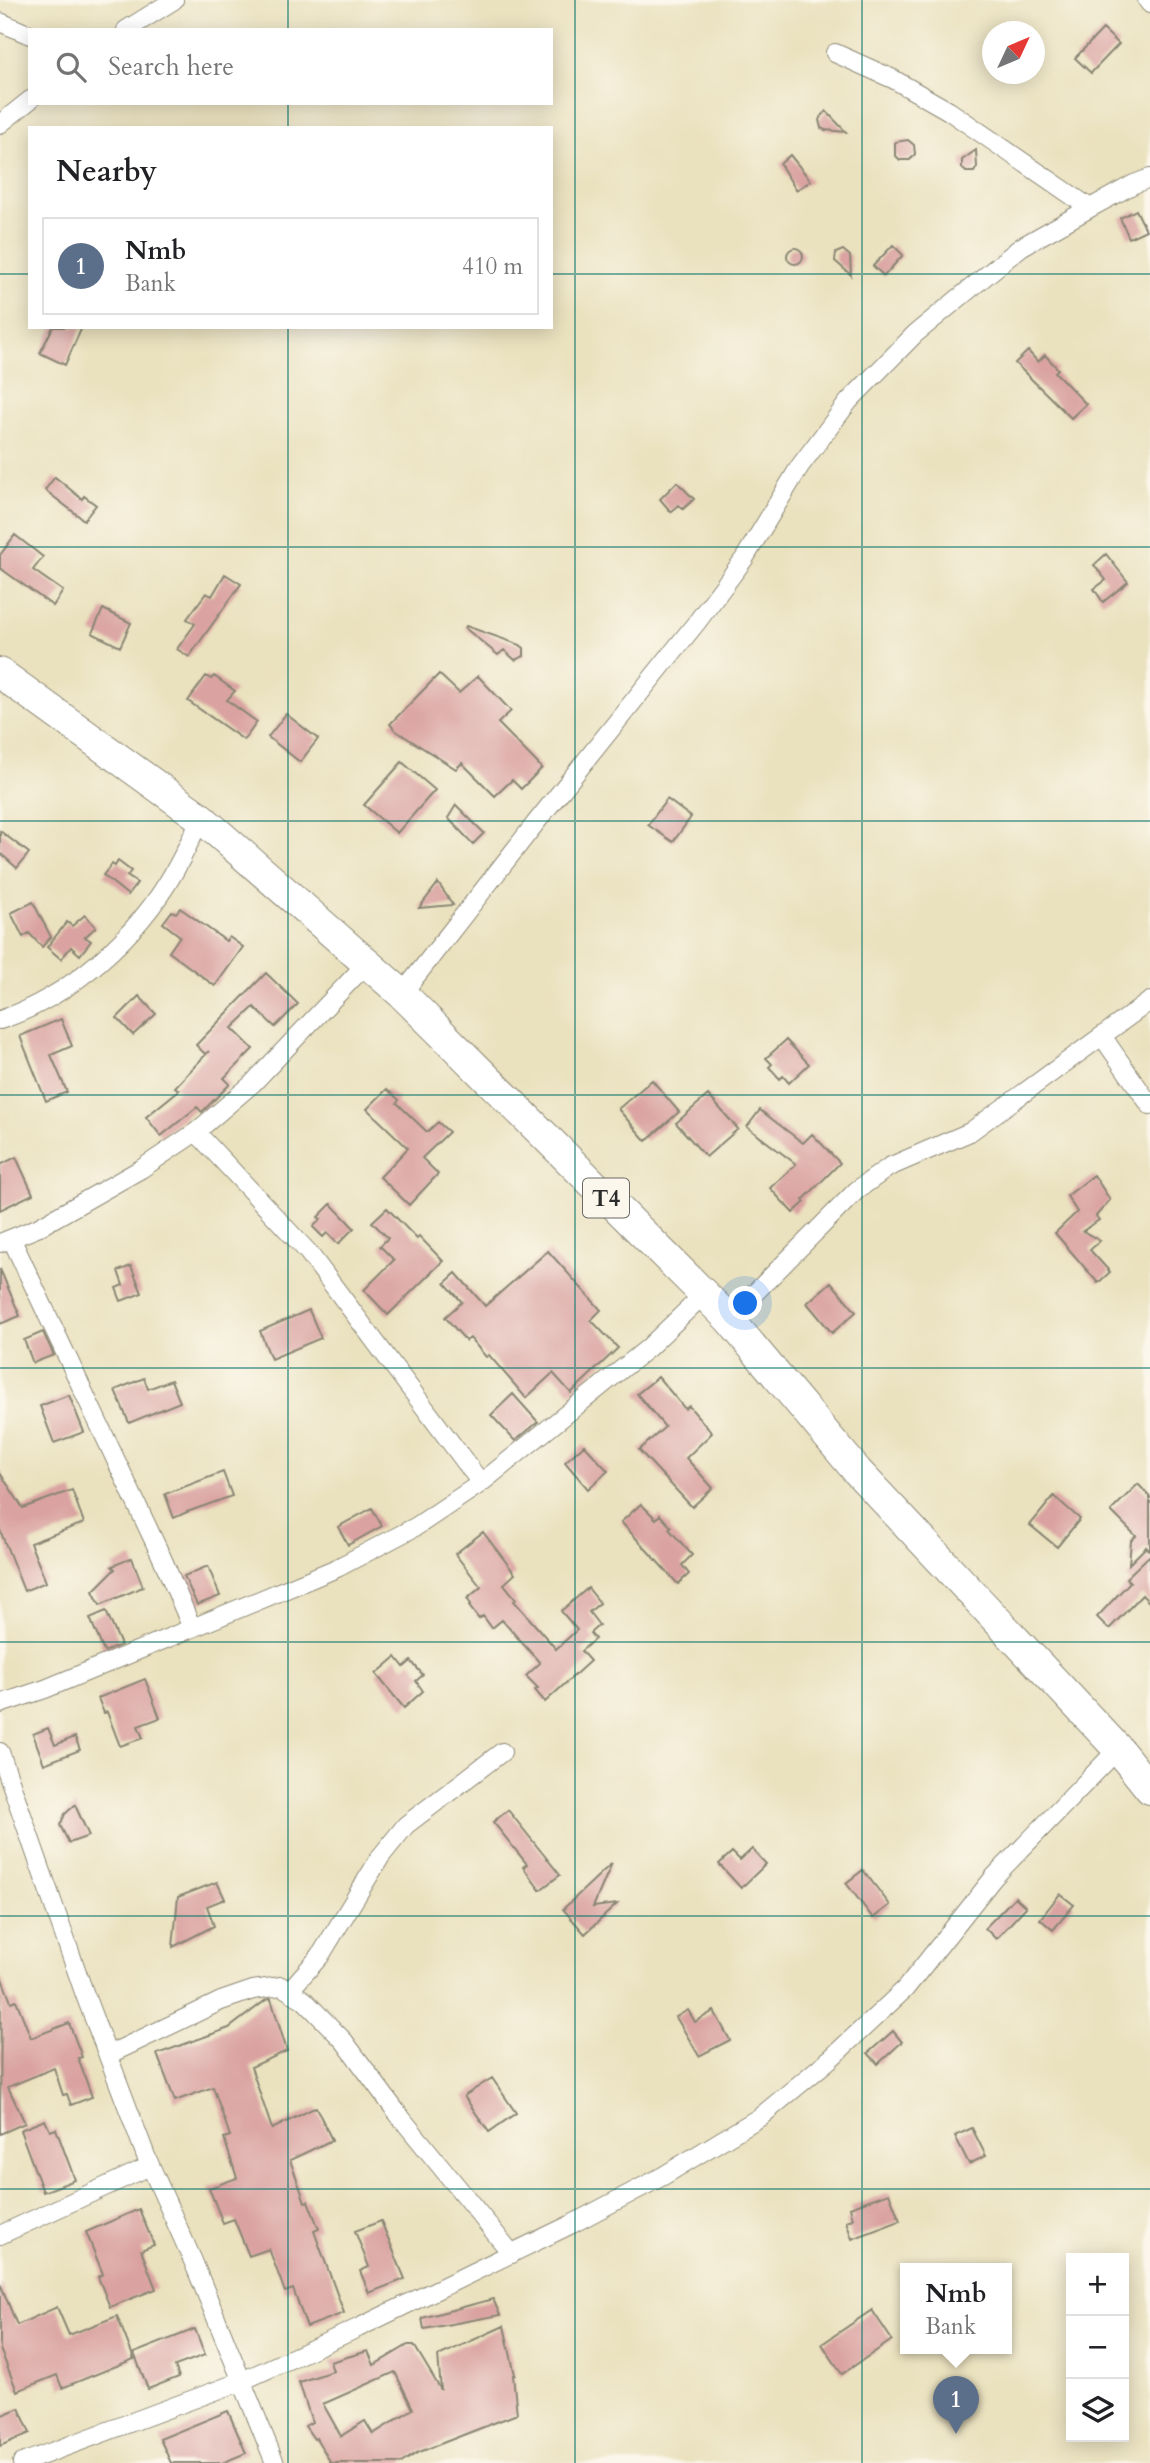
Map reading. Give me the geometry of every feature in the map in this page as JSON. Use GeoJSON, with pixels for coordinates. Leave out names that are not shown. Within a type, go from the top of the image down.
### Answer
{"type":"FeatureCollection","features":[{"type":"Feature","properties":{"kind":"highway","name":"T4"},"geometry":{"type":"LineString","coordinates":[[0,673],[201,818],[402,994],[729,1319],[857,1471],[1118,1749],[1150,1789]]}},
{"type":"Feature","properties":{"kind":"street"},"geometry":{"type":"LineString","coordinates":[[129,28],[174,0]]}},
{"type":"Feature","properties":{"kind":"street"},"geometry":{"type":"LineString","coordinates":[[0,22],[28,33]]}},
{"type":"Feature","properties":{"kind":"street"},"geometry":{"type":"LineString","coordinates":[[835,53],[893,79],[949,111],[1090,208]]}},
{"type":"Feature","properties":{"kind":"street"},"geometry":{"type":"LineString","coordinates":[[0,124],[28,102]]}},
{"type":"Feature","properties":{"kind":"street"},"geometry":{"type":"LineString","coordinates":[[402,994],[537,820],[697,622],[744,559],[800,467],[849,401],[915,334],[1021,247],[1134,184],[1150,178]]}},
{"type":"Feature","properties":{"kind":"street"},"geometry":{"type":"LineString","coordinates":[[0,1020],[22,1013],[56,994],[90,969],[136,925],[173,873],[201,818]]}},
{"type":"Feature","properties":{"kind":"street"},"geometry":{"type":"LineString","coordinates":[[192,1628],[163,1560],[6,1241],[37,1228],[141,1169],[196,1132],[253,1084],[367,963]]}},
{"type":"Feature","properties":{"kind":"street"},"geometry":{"type":"LineString","coordinates":[[729,1319],[857,1190],[889,1167],[970,1132],[1150,1001]]}},
{"type":"Feature","properties":{"kind":"street"},"geometry":{"type":"LineString","coordinates":[[1102,1036],[1150,1105]]}},
{"type":"Feature","properties":{"kind":"street"},"geometry":{"type":"LineString","coordinates":[[196,1132],[309,1252],[481,1483]]}},
{"type":"Feature","properties":{"kind":"street"},"geometry":{"type":"LineString","coordinates":[[0,1704],[45,1689],[337,1568],[417,1526],[481,1483],[648,1348],[703,1295]]}},
{"type":"Feature","properties":{"kind":"street"},"geometry":{"type":"LineString","coordinates":[[22,2463],[69,2454],[242,2381],[512,2254],[663,2176],[760,2117],[830,2059],[905,1989],[994,1877],[1118,1749]]}},
{"type":"Feature","properties":{"kind":"street"},"geometry":{"type":"LineString","coordinates":[[0,1752],[39,1869],[150,2166],[275,2463]]}},
{"type":"Feature","properties":{"kind":"street"},"geometry":{"type":"LineString","coordinates":[[289,1991],[320,1956],[381,1856],[406,1825],[502,1752]]}},
{"type":"Feature","properties":{"kind":"street"},"geometry":{"type":"LineString","coordinates":[[108,2055],[221,2001],[281,1986],[304,2000],[344,2041],[398,2114],[512,2254]]}},
{"type":"Feature","properties":{"kind":"street"},"geometry":{"type":"LineString","coordinates":[[0,2235],[150,2166]]}},
{"type":"Feature","properties":{"kind":"building"},"geometry":{"type":"Polygon","coordinates":[[[1103,29],[1119,44],[1091,73],[1075,58],[1103,29]]]}},
{"type":"Feature","properties":{"kind":"building"},"geometry":{"type":"Polygon","coordinates":[[[826,111],[846,132],[821,128],[819,120],[826,111]]]}},
{"type":"Feature","properties":{"kind":"building"},"geometry":{"type":"Polygon","coordinates":[[[908,140],[914,145],[915,154],[910,160],[900,160],[895,155],[895,142],[908,140]]]}},
{"type":"Feature","properties":{"kind":"building"},"geometry":{"type":"Polygon","coordinates":[[[976,150],[977,167],[974,172],[966,172],[962,168],[962,160],[976,150]]]}},
{"type":"Feature","properties":{"kind":"building"},"geometry":{"type":"Polygon","coordinates":[[[790,155],[811,181],[796,190],[780,164],[790,155]]]}},
{"type":"Feature","properties":{"kind":"building"},"geometry":{"type":"Polygon","coordinates":[[[1136,210],[1146,230],[1129,238],[1120,218],[1136,210]]]}},
{"type":"Feature","properties":{"kind":"building"},"geometry":{"type":"Polygon","coordinates":[[[893,245],[903,255],[884,276],[873,266],[893,245]]]}},
{"type":"Feature","properties":{"kind":"building"},"geometry":{"type":"Polygon","coordinates":[[[795,248],[803,256],[795,264],[787,256],[795,248]]]}},
{"type":"Feature","properties":{"kind":"building"},"geometry":{"type":"Polygon","coordinates":[[[843,250],[850,256],[851,275],[835,261],[836,253],[843,250]]]}},
{"type":"Feature","properties":{"kind":"building"},"geometry":{"type":"Polygon","coordinates":[[[52,329],[81,329],[65,365],[40,353],[52,329]]]}},
{"type":"Feature","properties":{"kind":"building"},"geometry":{"type":"Polygon","coordinates":[[[1028,351],[1038,362],[1045,355],[1058,369],[1055,372],[1086,404],[1071,418],[1015,363],[1028,351]]]}},
{"type":"Feature","properties":{"kind":"building"},"geometry":{"type":"Polygon","coordinates":[[[55,477],[82,499],[84,496],[96,505],[84,520],[45,490],[55,477]]]}},
{"type":"Feature","properties":{"kind":"building"},"geometry":{"type":"Polygon","coordinates":[[[677,482],[694,499],[683,509],[679,505],[671,512],[660,499],[677,482]]]}},
{"type":"Feature","properties":{"kind":"building"},"geometry":{"type":"Polygon","coordinates":[[[15,535],[43,557],[33,570],[63,591],[53,606],[0,568],[0,555],[15,535]]]}},
{"type":"Feature","properties":{"kind":"building"},"geometry":{"type":"Polygon","coordinates":[[[1106,554],[1128,582],[1103,602],[1094,589],[1106,580],[1094,565],[1106,554]]]}},
{"type":"Feature","properties":{"kind":"building"},"geometry":{"type":"Polygon","coordinates":[[[225,574],[241,584],[189,657],[177,649],[195,624],[187,619],[206,593],[212,596],[225,574]]]}},
{"type":"Feature","properties":{"kind":"building"},"geometry":{"type":"Polygon","coordinates":[[[103,609],[131,623],[120,647],[92,633],[103,609]]]}},
{"type":"Feature","properties":{"kind":"building"},"geometry":{"type":"Polygon","coordinates":[[[466,626],[520,645],[524,648],[524,656],[515,660],[504,650],[498,655],[465,628],[466,626]]]}},
{"type":"Feature","properties":{"kind":"building"},"geometry":{"type":"Polygon","coordinates":[[[439,674],[459,693],[478,676],[511,711],[498,723],[542,768],[521,789],[512,780],[495,796],[462,763],[456,769],[396,731],[390,724],[439,674]]]}},
{"type":"Feature","properties":{"kind":"building"},"geometry":{"type":"Polygon","coordinates":[[[206,676],[211,679],[214,676],[235,691],[227,700],[257,722],[244,740],[188,701],[206,676]]]}},
{"type":"Feature","properties":{"kind":"building"},"geometry":{"type":"Polygon","coordinates":[[[286,714],[318,739],[300,762],[268,737],[286,714]]]}},
{"type":"Feature","properties":{"kind":"building"},"geometry":{"type":"Polygon","coordinates":[[[402,762],[435,790],[397,833],[364,805],[402,762]]]}},
{"type":"Feature","properties":{"kind":"building"},"geometry":{"type":"Polygon","coordinates":[[[667,799],[691,817],[673,842],[648,825],[667,799]]]}},
{"type":"Feature","properties":{"kind":"building"},"geometry":{"type":"Polygon","coordinates":[[[456,805],[484,833],[473,844],[448,818],[456,805]]]}},
{"type":"Feature","properties":{"kind":"building"},"geometry":{"type":"Polygon","coordinates":[[[0,831],[29,853],[17,868],[0,853],[0,831]]]}},
{"type":"Feature","properties":{"kind":"building"},"geometry":{"type":"Polygon","coordinates":[[[118,861],[131,871],[127,876],[137,883],[128,895],[103,875],[118,861]]]}},
{"type":"Feature","properties":{"kind":"building"},"geometry":{"type":"Polygon","coordinates":[[[438,883],[453,905],[419,908],[438,883]]]}},
{"type":"Feature","properties":{"kind":"building"},"geometry":{"type":"Polygon","coordinates":[[[33,902],[51,937],[42,947],[29,933],[23,937],[11,913],[33,902]]]}},
{"type":"Feature","properties":{"kind":"building"},"geometry":{"type":"Polygon","coordinates":[[[180,908],[226,941],[229,937],[243,947],[215,986],[169,952],[180,936],[163,923],[172,911],[176,913],[180,908]]]}},
{"type":"Feature","properties":{"kind":"building"},"geometry":{"type":"Polygon","coordinates":[[[85,915],[96,927],[85,937],[91,941],[80,955],[71,947],[61,959],[47,947],[67,922],[72,926],[85,915]]]}},
{"type":"Feature","properties":{"kind":"building"},"geometry":{"type":"Polygon","coordinates":[[[266,973],[298,1004],[275,1027],[254,1007],[232,1028],[253,1049],[224,1078],[230,1084],[202,1112],[197,1107],[161,1136],[146,1117],[179,1090],[175,1087],[209,1051],[205,1054],[196,1045],[266,973]]]}},
{"type":"Feature","properties":{"kind":"building"},"geometry":{"type":"Polygon","coordinates":[[[139,996],[156,1014],[133,1035],[117,1018],[139,996]]]}},
{"type":"Feature","properties":{"kind":"building"},"geometry":{"type":"Polygon","coordinates":[[[61,1019],[72,1046],[51,1055],[67,1092],[46,1101],[20,1036],[61,1019]]]}},
{"type":"Feature","properties":{"kind":"building"},"geometry":{"type":"Polygon","coordinates":[[[786,1040],[809,1064],[789,1083],[783,1076],[780,1079],[769,1067],[772,1064],[766,1058],[786,1040]]]}},
{"type":"Feature","properties":{"kind":"building"},"geometry":{"type":"Polygon","coordinates":[[[652,1080],[679,1112],[646,1141],[618,1109],[652,1080]]]}},
{"type":"Feature","properties":{"kind":"building"},"geometry":{"type":"Polygon","coordinates":[[[387,1089],[399,1100],[397,1103],[427,1132],[438,1122],[449,1132],[422,1158],[438,1174],[409,1205],[380,1177],[408,1148],[367,1109],[387,1089]]]}},
{"type":"Feature","properties":{"kind":"building"},"geometry":{"type":"Polygon","coordinates":[[[708,1095],[738,1129],[706,1157],[676,1123],[708,1095]]]}},
{"type":"Feature","properties":{"kind":"building"},"geometry":{"type":"Polygon","coordinates":[[[760,1110],[803,1143],[812,1134],[840,1163],[793,1213],[770,1188],[796,1164],[747,1127],[760,1110]]]}},
{"type":"Feature","properties":{"kind":"building"},"geometry":{"type":"Polygon","coordinates":[[[16,1157],[33,1194],[0,1210],[0,1165],[16,1157]]]}},
{"type":"Feature","properties":{"kind":"building"},"geometry":{"type":"Polygon","coordinates":[[[1094,1175],[1110,1200],[1096,1216],[1099,1220],[1083,1231],[1100,1241],[1090,1250],[1110,1272],[1098,1283],[1055,1233],[1077,1212],[1067,1196],[1094,1175]]]}},
{"type":"Feature","properties":{"kind":"building"},"geometry":{"type":"Polygon","coordinates":[[[331,1204],[354,1228],[338,1244],[327,1233],[323,1237],[313,1227],[321,1219],[318,1217],[331,1204]]]}},
{"type":"Feature","properties":{"kind":"building"},"geometry":{"type":"Polygon","coordinates":[[[387,1208],[443,1261],[388,1315],[364,1290],[394,1260],[380,1246],[388,1238],[372,1222],[387,1208]]]}},
{"type":"Feature","properties":{"kind":"building"},"geometry":{"type":"Polygon","coordinates":[[[548,1251],[601,1310],[591,1320],[618,1348],[571,1393],[553,1373],[526,1398],[489,1355],[486,1357],[470,1338],[466,1341],[445,1317],[462,1302],[445,1283],[456,1273],[485,1306],[548,1251]]]}},
{"type":"Feature","properties":{"kind":"building"},"geometry":{"type":"Polygon","coordinates":[[[131,1266],[142,1293],[121,1301],[116,1288],[123,1285],[118,1271],[131,1266]]]}},
{"type":"Feature","properties":{"kind":"building"},"geometry":{"type":"Polygon","coordinates":[[[0,1269],[20,1316],[0,1324],[0,1269]]]}},
{"type":"Feature","properties":{"kind":"building"},"geometry":{"type":"Polygon","coordinates":[[[831,1282],[856,1312],[832,1333],[807,1303],[831,1282]]]}},
{"type":"Feature","properties":{"kind":"building"},"geometry":{"type":"Polygon","coordinates":[[[309,1310],[321,1338],[271,1359],[260,1331],[309,1310]]]}},
{"type":"Feature","properties":{"kind":"building"},"geometry":{"type":"Polygon","coordinates":[[[43,1332],[54,1355],[33,1363],[24,1340],[43,1332]]]}},
{"type":"Feature","properties":{"kind":"building"},"geometry":{"type":"Polygon","coordinates":[[[658,1377],[685,1409],[689,1406],[712,1433],[686,1458],[713,1488],[692,1507],[639,1450],[665,1427],[637,1394],[658,1377]]]}},
{"type":"Feature","properties":{"kind":"building"},"geometry":{"type":"Polygon","coordinates":[[[144,1378],[148,1389],[171,1380],[180,1402],[129,1423],[115,1390],[144,1378]]]}},
{"type":"Feature","properties":{"kind":"building"},"geometry":{"type":"Polygon","coordinates":[[[513,1394],[538,1422],[515,1441],[491,1415],[513,1394]]]}},
{"type":"Feature","properties":{"kind":"building"},"geometry":{"type":"Polygon","coordinates":[[[69,1395],[84,1432],[54,1443],[40,1406],[69,1395]]]}},
{"type":"Feature","properties":{"kind":"building"},"geometry":{"type":"Polygon","coordinates":[[[584,1445],[608,1471],[588,1489],[565,1462],[584,1445]]]}},
{"type":"Feature","properties":{"kind":"building"},"geometry":{"type":"Polygon","coordinates":[[[223,1472],[232,1496],[174,1518],[165,1494],[223,1472]]]}},
{"type":"Feature","properties":{"kind":"building"},"geometry":{"type":"Polygon","coordinates":[[[0,1473],[23,1508],[72,1490],[84,1523],[30,1543],[46,1582],[24,1591],[0,1530],[0,1473]]]}},
{"type":"Feature","properties":{"kind":"building"},"geometry":{"type":"Polygon","coordinates":[[[1138,1484],[1150,1497],[1150,1551],[1146,1547],[1129,1564],[1131,1541],[1136,1536],[1111,1511],[1138,1484]]]}},
{"type":"Feature","properties":{"kind":"building"},"geometry":{"type":"Polygon","coordinates":[[[1054,1496],[1080,1519],[1057,1547],[1030,1525],[1054,1496]]]}},
{"type":"Feature","properties":{"kind":"building"},"geometry":{"type":"Polygon","coordinates":[[[641,1504],[656,1519],[660,1515],[692,1555],[682,1565],[689,1574],[678,1584],[621,1522],[641,1504]]]}},
{"type":"Feature","properties":{"kind":"building"},"geometry":{"type":"Polygon","coordinates":[[[372,1508],[382,1526],[348,1545],[338,1527],[372,1508]]]}},
{"type":"Feature","properties":{"kind":"building"},"geometry":{"type":"Polygon","coordinates":[[[483,1532],[515,1574],[504,1584],[516,1599],[514,1601],[556,1649],[577,1630],[561,1611],[588,1588],[600,1603],[589,1612],[599,1625],[590,1633],[595,1639],[581,1651],[590,1661],[545,1702],[535,1690],[538,1688],[526,1676],[540,1663],[502,1620],[492,1628],[483,1616],[479,1619],[469,1606],[471,1604],[467,1599],[481,1587],[455,1554],[483,1532]]]}},
{"type":"Feature","properties":{"kind":"building"},"geometry":{"type":"Polygon","coordinates":[[[1150,1555],[1150,1603],[1142,1595],[1109,1629],[1097,1617],[1130,1582],[1126,1578],[1150,1555]]]}},
{"type":"Feature","properties":{"kind":"building"},"geometry":{"type":"Polygon","coordinates":[[[132,1558],[143,1587],[100,1605],[93,1591],[115,1569],[112,1566],[132,1558]]]}},
{"type":"Feature","properties":{"kind":"building"},"geometry":{"type":"Polygon","coordinates":[[[208,1566],[220,1596],[197,1605],[184,1576],[208,1566]]]}},
{"type":"Feature","properties":{"kind":"building"},"geometry":{"type":"Polygon","coordinates":[[[106,1611],[121,1645],[104,1652],[90,1618],[106,1611]]]}},
{"type":"Feature","properties":{"kind":"building"},"geometry":{"type":"Polygon","coordinates":[[[396,1657],[404,1667],[411,1661],[423,1675],[416,1681],[423,1691],[404,1708],[376,1674],[396,1657]]]}},
{"type":"Feature","properties":{"kind":"building"},"geometry":{"type":"Polygon","coordinates":[[[145,1679],[160,1718],[138,1726],[143,1738],[120,1746],[107,1712],[104,1713],[98,1698],[145,1679]]]}},
{"type":"Feature","properties":{"kind":"building"},"geometry":{"type":"Polygon","coordinates":[[[48,1728],[55,1745],[75,1737],[80,1750],[44,1764],[33,1734],[48,1728]]]}},
{"type":"Feature","properties":{"kind":"building"},"geometry":{"type":"Polygon","coordinates":[[[75,1805],[89,1836],[69,1843],[60,1825],[65,1814],[75,1805]]]}},
{"type":"Feature","properties":{"kind":"building"},"geometry":{"type":"Polygon","coordinates":[[[508,1810],[560,1875],[540,1890],[523,1867],[527,1864],[493,1822],[508,1810]]]}},
{"type":"Feature","properties":{"kind":"building"},"geometry":{"type":"Polygon","coordinates":[[[752,1849],[766,1864],[741,1888],[719,1864],[732,1852],[740,1860],[752,1849]]]}},
{"type":"Feature","properties":{"kind":"building"},"geometry":{"type":"Polygon","coordinates":[[[612,1863],[593,1907],[617,1904],[585,1934],[563,1909],[612,1863]]]}},
{"type":"Feature","properties":{"kind":"building"},"geometry":{"type":"Polygon","coordinates":[[[863,1870],[890,1905],[873,1918],[846,1883],[863,1870]]]}},
{"type":"Feature","properties":{"kind":"building"},"geometry":{"type":"Polygon","coordinates":[[[217,1882],[225,1899],[207,1906],[214,1926],[173,1947],[178,1897],[217,1882]]]}},
{"type":"Feature","properties":{"kind":"building"},"geometry":{"type":"Polygon","coordinates":[[[1060,1894],[1074,1905],[1053,1930],[1040,1919],[1060,1894]]]}},
{"type":"Feature","properties":{"kind":"building"},"geometry":{"type":"Polygon","coordinates":[[[1015,1897],[1026,1907],[996,1939],[985,1928],[1015,1897]]]}},
{"type":"Feature","properties":{"kind":"building"},"geometry":{"type":"Polygon","coordinates":[[[1,1976],[11,2002],[16,2000],[31,2038],[69,2023],[82,2057],[78,2058],[92,2097],[71,2105],[67,2094],[63,2095],[54,2068],[8,2087],[25,2123],[0,2134],[1,1976]]]}},
{"type":"Feature","properties":{"kind":"building"},"geometry":{"type":"Polygon","coordinates":[[[271,1999],[287,2051],[251,2067],[272,2129],[316,2107],[332,2140],[290,2160],[305,2202],[308,2201],[319,2229],[314,2231],[344,2313],[307,2327],[293,2289],[285,2292],[269,2249],[249,2256],[234,2219],[223,2223],[209,2188],[237,2178],[224,2138],[230,2136],[213,2087],[175,2101],[157,2054],[229,2028],[271,1999]]]}},
{"type":"Feature","properties":{"kind":"building"},"geometry":{"type":"Polygon","coordinates":[[[688,2010],[695,2022],[714,2011],[730,2040],[699,2056],[676,2017],[688,2010]]]}},
{"type":"Feature","properties":{"kind":"building"},"geometry":{"type":"Polygon","coordinates":[[[893,2031],[902,2042],[878,2064],[868,2053],[893,2031]]]}},
{"type":"Feature","properties":{"kind":"building"},"geometry":{"type":"Polygon","coordinates":[[[492,2078],[516,2113],[489,2132],[464,2096],[492,2078]]]}},
{"type":"Feature","properties":{"kind":"building"},"geometry":{"type":"Polygon","coordinates":[[[45,2120],[50,2131],[56,2129],[75,2180],[43,2192],[20,2130],[45,2120]]]}},
{"type":"Feature","properties":{"kind":"building"},"geometry":{"type":"Polygon","coordinates":[[[972,2128],[986,2156],[969,2164],[955,2136],[972,2128]]]}},
{"type":"Feature","properties":{"kind":"building"},"geometry":{"type":"Polygon","coordinates":[[[889,2193],[900,2221],[852,2239],[846,2221],[853,2219],[850,2207],[889,2193]]]}},
{"type":"Feature","properties":{"kind":"building"},"geometry":{"type":"Polygon","coordinates":[[[139,2209],[154,2245],[141,2250],[156,2289],[110,2307],[98,2277],[103,2274],[86,2232],[139,2209]]]}},
{"type":"Feature","properties":{"kind":"building"},"geometry":{"type":"Polygon","coordinates":[[[381,2221],[405,2279],[369,2293],[360,2271],[369,2267],[355,2231],[381,2221]]]}},
{"type":"Feature","properties":{"kind":"building"},"geometry":{"type":"Polygon","coordinates":[[[0,2283],[17,2325],[57,2307],[69,2335],[117,2316],[134,2359],[62,2388],[57,2375],[17,2391],[0,2349],[0,2283]]]}},
{"type":"Feature","properties":{"kind":"building"},"geometry":{"type":"Polygon","coordinates":[[[493,2299],[500,2315],[424,2329],[422,2318],[493,2299]]]}},
{"type":"Feature","properties":{"kind":"building"},"geometry":{"type":"Polygon","coordinates":[[[872,2310],[892,2340],[842,2374],[822,2344],[872,2310]]]}},
{"type":"Feature","properties":{"kind":"building"},"geometry":{"type":"Polygon","coordinates":[[[504,2326],[515,2375],[517,2414],[417,2453],[401,2463],[331,2463],[316,2438],[314,2439],[305,2426],[312,2422],[299,2382],[333,2371],[330,2362],[368,2351],[374,2365],[408,2345],[414,2345],[441,2390],[438,2356],[504,2326]],[[395,2372],[323,2404],[341,2436],[365,2421],[373,2434],[413,2409],[395,2372]]]}},
{"type":"Feature","properties":{"kind":"building"},"geometry":{"type":"Polygon","coordinates":[[[195,2329],[205,2355],[175,2366],[179,2377],[148,2389],[134,2353],[195,2329]]]}},
{"type":"Feature","properties":{"kind":"building"},"geometry":{"type":"Polygon","coordinates":[[[19,2408],[30,2433],[0,2446],[0,2416],[19,2408]]]}},
{"type":"Feature","properties":{"kind":"building"},"geometry":{"type":"Polygon","coordinates":[[[228,2411],[246,2453],[222,2463],[171,2463],[160,2439],[228,2411]]]}},
{"type":"Feature","properties":{"kind":"place","name":"Nmb"},"geometry":{"type":"Point","coordinates":[956,2434]}}]}
